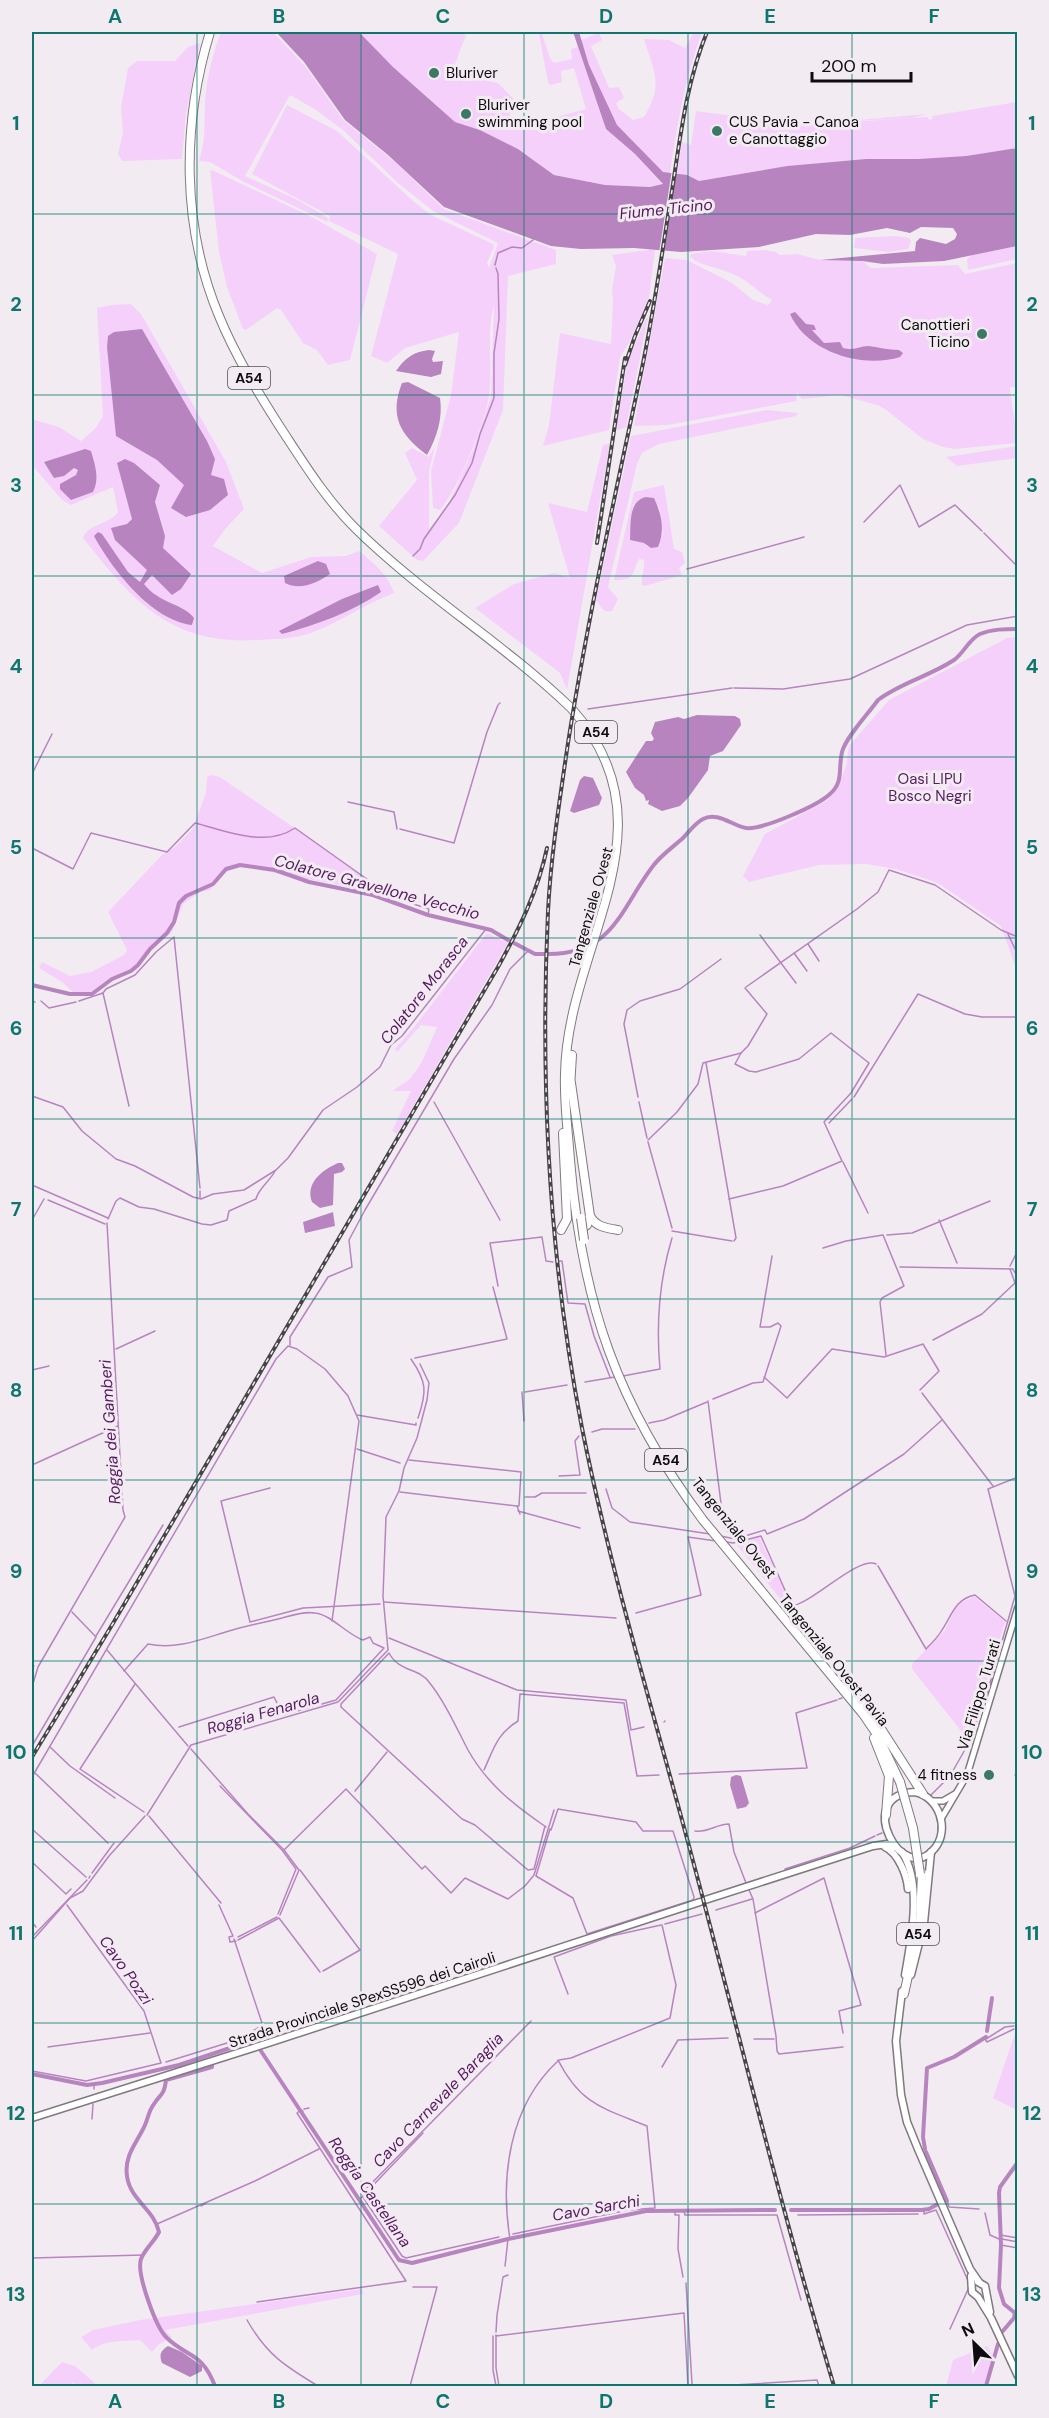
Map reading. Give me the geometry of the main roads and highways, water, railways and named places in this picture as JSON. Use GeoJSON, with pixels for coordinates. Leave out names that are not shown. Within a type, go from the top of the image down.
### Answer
{"type":"FeatureCollection","features":[{"type":"Feature","properties":{"kind":"highway","name":"Tangenziale Ovest"},"geometry":{"type":"LineString","coordinates":[[210,32],[198,78],[188,165],[195,224],[206,276],[218,313],[229,340],[258,393],[323,492],[355,528],[574,704],[597,733],[609,755],[620,793],[624,833],[617,877],[573,1009],[568,1073],[581,1240],[620,1377]]}},
{"type":"Feature","properties":{"kind":"highway","name":"Tangenziale Ovest"},"geometry":{"type":"LineString","coordinates":[[194,111],[214,32]]}},
{"type":"Feature","properties":{"kind":"highway"},"geometry":{"type":"LineString","coordinates":[[568,1073],[590,1216],[602,1227],[618,1230]]}},
{"type":"Feature","properties":{"kind":"highway"},"geometry":{"type":"LineString","coordinates":[[561,1230],[567,1219],[563,1115],[568,1073]]}},
{"type":"Feature","properties":{"kind":"highway"},"geometry":{"type":"LineString","coordinates":[[567,1219],[578,1229],[587,1225],[590,1216]]}},
{"type":"Feature","properties":{"kind":"highway","name":"Tangenziale Ovest Pavia"},"geometry":{"type":"LineString","coordinates":[[620,1377],[656,1453],[678,1487],[832,1672],[878,1736],[902,1781],[921,1873],[920,1903],[914,1945],[903,1995]]}},
{"type":"Feature","properties":{"kind":"highway"},"geometry":{"type":"LineString","coordinates":[[832,1672],[874,1718],[923,1794]]}},
{"type":"Feature","properties":{"kind":"highway"},"geometry":{"type":"LineString","coordinates":[[832,1672],[884,1758],[889,1776],[886,1815]]}},
{"type":"Feature","properties":{"kind":"main road","name":"Via Filippo Turati"},"geometry":{"type":"LineString","coordinates":[[941,1819],[967,1775],[1017,1607]]}},
{"type":"Feature","properties":{"kind":"main road"},"geometry":{"type":"LineString","coordinates":[[930,1801],[943,1801],[960,1788]]}},
{"type":"Feature","properties":{"kind":"main road"},"geometry":{"type":"LineString","coordinates":[[903,1995],[915,1965],[924,1923],[932,1852],[942,1834],[941,1819],[923,1794],[912,1792],[900,1795],[892,1801],[886,1815],[886,1829],[894,1847],[918,1857],[932,1852]]}},
{"type":"Feature","properties":{"kind":"main road"},"geometry":{"type":"LineString","coordinates":[[873,1846],[880,1841],[886,1829]]}},
{"type":"Feature","properties":{"kind":"main road","name":"Strada Provinciale SPexSS596 dei Cairoli"},"geometry":{"type":"LineString","coordinates":[[32,2118],[261,2046],[849,1853],[887,1844],[894,1847]]}},
{"type":"Feature","properties":{"kind":"main road"},"geometry":{"type":"LineString","coordinates":[[849,1853],[885,1847],[890,1849],[908,1884],[912,1931]]}},
{"type":"Feature","properties":{"kind":"main road"},"geometry":{"type":"LineString","coordinates":[[902,1852],[912,1880],[912,1931],[900,2008],[897,2062],[901,2095],[907,2122],[976,2283],[972,2292],[978,2297],[991,2318],[1017,2376]]}},
{"type":"Feature","properties":{"kind":"main road"},"geometry":{"type":"LineString","coordinates":[[976,2283],[984,2285],[991,2318]]}},
{"type":"Feature","properties":{"kind":"main road"},"geometry":{"type":"LineString","coordinates":[[978,2297],[986,2290]]}},
{"type":"Feature","properties":{"kind":"water","name":"Fiume Ticino"},"geometry":{"type":"Polygon","coordinates":[[[276,32],[359,32],[393,67],[455,122],[480,130],[518,149],[554,175],[605,185],[650,187],[663,184],[635,154],[606,129],[573,32],[579,32],[589,65],[617,125],[663,172],[687,175],[699,181],[787,166],[866,159],[966,156],[1017,148],[1017,246],[944,261],[883,264],[820,260],[915,251],[916,242],[920,238],[946,244],[955,239],[957,234],[953,228],[921,227],[910,233],[887,228],[850,235],[816,234],[759,247],[681,252],[634,248],[581,249],[551,246],[444,207],[388,155],[345,120],[304,62],[276,32]]]}},
{"type":"Feature","properties":{"kind":"water"},"geometry":{"type":"Polygon","coordinates":[[[795,312],[806,324],[814,325],[816,330],[812,330],[824,343],[840,342],[843,348],[847,349],[868,346],[899,350],[903,353],[900,357],[869,361],[837,354],[809,338],[798,327],[790,314],[795,312]]]}},
{"type":"Feature","properties":{"kind":"water"},"geometry":{"type":"Polygon","coordinates":[[[142,329],[207,441],[215,459],[211,475],[224,479],[228,495],[210,510],[186,517],[171,508],[184,485],[157,460],[116,436],[107,347],[108,336],[114,332],[142,329]]]}},
{"type":"Feature","properties":{"kind":"water"},"geometry":{"type":"Polygon","coordinates":[[[429,350],[435,351],[433,362],[443,361],[441,374],[431,377],[396,371],[410,356],[429,350]]]}},
{"type":"Feature","properties":{"kind":"water"},"geometry":{"type":"Polygon","coordinates":[[[408,382],[440,398],[441,413],[438,427],[427,455],[404,432],[397,415],[398,395],[402,383],[408,382]]]}},
{"type":"Feature","properties":{"kind":"water"},"geometry":{"type":"Polygon","coordinates":[[[85,449],[91,451],[94,461],[95,487],[93,492],[71,500],[60,489],[60,484],[76,475],[78,470],[74,468],[64,476],[54,478],[44,462],[85,449]]]}},
{"type":"Feature","properties":{"kind":"water"},"geometry":{"type":"Polygon","coordinates":[[[125,459],[134,463],[160,485],[155,502],[165,536],[163,548],[191,574],[181,589],[172,595],[152,575],[144,584],[156,595],[190,613],[194,618],[192,625],[162,614],[134,591],[111,563],[94,536],[98,532],[102,534],[128,572],[140,582],[147,570],[115,540],[111,528],[127,524],[132,519],[117,463],[125,459]]]}},
{"type":"Feature","properties":{"kind":"water"},"geometry":{"type":"Polygon","coordinates":[[[654,498],[661,516],[662,529],[658,547],[651,548],[644,543],[630,540],[633,508],[640,499],[654,498]]]}},
{"type":"Feature","properties":{"kind":"water"},"geometry":{"type":"Polygon","coordinates":[[[318,561],[326,564],[330,574],[308,585],[297,586],[285,583],[284,576],[318,561]]]}},
{"type":"Feature","properties":{"kind":"water"},"geometry":{"type":"Polygon","coordinates":[[[378,585],[381,592],[346,612],[282,634],[279,631],[342,599],[378,585]]]}},
{"type":"Feature","properties":{"kind":"water"},"geometry":{"type":"Polygon","coordinates":[[[697,715],[735,716],[740,719],[741,725],[723,751],[710,756],[708,770],[688,798],[680,806],[662,811],[648,804],[649,800],[646,801],[644,795],[635,788],[626,772],[646,741],[654,739],[651,733],[655,722],[678,717],[684,719],[697,715]]]}},
{"type":"Feature","properties":{"kind":"water"},"geometry":{"type":"Polygon","coordinates":[[[584,776],[593,778],[602,798],[599,805],[574,813],[570,811],[580,780],[584,776]]]}},
{"type":"Feature","properties":{"kind":"water"},"geometry":{"type":"Polygon","coordinates":[[[342,1163],[345,1169],[334,1174],[333,1205],[320,1208],[312,1202],[310,1195],[313,1183],[326,1169],[342,1163]]]}},
{"type":"Feature","properties":{"kind":"water"},"geometry":{"type":"Polygon","coordinates":[[[333,1212],[335,1226],[305,1233],[303,1222],[333,1212]]]}},
{"type":"Feature","properties":{"kind":"water"},"geometry":{"type":"Polygon","coordinates":[[[741,1776],[749,1803],[746,1807],[737,1809],[730,1785],[731,1777],[741,1776]]]}},
{"type":"Feature","properties":{"kind":"water"},"geometry":{"type":"Polygon","coordinates":[[[168,2346],[182,2352],[202,2366],[202,2371],[190,2377],[162,2363],[161,2353],[168,2346]]]}},
{"type":"Feature","properties":{"kind":"waterway"},"geometry":{"type":"LineString","coordinates":[[495,265],[498,253],[512,247],[522,248],[533,240]]}},
{"type":"Feature","properties":{"kind":"waterway"},"geometry":{"type":"LineString","coordinates":[[413,556],[455,495],[472,463],[494,398],[494,353],[499,319],[496,268]]}},
{"type":"Feature","properties":{"kind":"waterway"},"geometry":{"type":"LineString","coordinates":[[864,522],[900,485],[919,527],[955,505],[982,531]]}},
{"type":"Feature","properties":{"kind":"waterway"},"geometry":{"type":"LineString","coordinates":[[984,533],[1018,567]]}},
{"type":"Feature","properties":{"kind":"waterway"},"geometry":{"type":"LineString","coordinates":[[687,569],[804,537]]}},
{"type":"Feature","properties":{"kind":"waterway"},"geometry":{"type":"LineString","coordinates":[[734,688],[783,689],[850,679],[967,625],[1018,616]]}},
{"type":"Feature","properties":{"kind":"waterway"},"geometry":{"type":"LineString","coordinates":[[548,954],[570,952],[588,946],[602,937],[623,913],[656,862],[703,819],[714,817],[741,827],[754,828],[789,816],[823,799],[837,785],[844,746],[878,700],[954,660],[980,634],[994,630],[1018,629]]}},
{"type":"Feature","properties":{"kind":"waterway"},"geometry":{"type":"LineString","coordinates":[[588,709],[732,688]]}},
{"type":"Feature","properties":{"kind":"waterway"},"geometry":{"type":"LineString","coordinates":[[400,829],[454,843],[487,732],[498,705]]}},
{"type":"Feature","properties":{"kind":"waterway"},"geometry":{"type":"LineString","coordinates":[[32,774],[52,734]]}},
{"type":"Feature","properties":{"kind":"waterway"},"geometry":{"type":"LineString","coordinates":[[348,802],[394,812],[397,829]]}},
{"type":"Feature","properties":{"kind":"waterway"},"geometry":{"type":"LineString","coordinates":[[32,848],[73,869],[91,833],[167,852],[195,823],[246,836],[259,837],[271,837],[295,828],[392,897],[429,909],[428,915]]}},
{"type":"Feature","properties":{"kind":"waterway","name":"Colatore Gravellone Vecchio"},"geometry":{"type":"LineString","coordinates":[[32,985],[70,994],[92,994],[112,979],[131,971],[138,965],[150,949],[167,933],[174,922],[179,903],[186,896],[213,884],[226,869],[240,865],[275,870],[309,882],[373,895],[428,915],[491,930],[508,940]]}},
{"type":"Feature","properties":{"kind":"waterway"},"geometry":{"type":"LineString","coordinates":[[746,987],[878,892],[889,870],[935,885],[1001,930],[1018,937]]}},
{"type":"Feature","properties":{"kind":"waterway","name":"Colatore Morasca"},"geometry":{"type":"LineString","coordinates":[[32,1096],[63,1107],[82,1131],[116,1159],[135,1166],[193,1197],[201,1199],[213,1194],[244,1190],[276,1170],[288,1158],[323,1110],[357,1087],[380,1067],[391,1045],[402,1036],[486,929]]}},
{"type":"Feature","properties":{"kind":"waterway"},"geometry":{"type":"LineString","coordinates":[[1008,934],[1018,955]]}},
{"type":"Feature","properties":{"kind":"waterway"},"geometry":{"type":"LineString","coordinates":[[760,935],[796,983]]}},
{"type":"Feature","properties":{"kind":"waterway"},"geometry":{"type":"LineString","coordinates":[[103,993],[106,989],[135,975],[156,952],[174,937],[200,1188]]}},
{"type":"Feature","properties":{"kind":"waterway"},"geometry":{"type":"LineString","coordinates":[[514,943],[535,954],[545,954]]}},
{"type":"Feature","properties":{"kind":"waterway"},"geometry":{"type":"LineString","coordinates":[[808,944],[819,961]]}},
{"type":"Feature","properties":{"kind":"waterway"},"geometry":{"type":"LineString","coordinates":[[290,1345],[290,1337],[328,1277],[352,1267],[349,1240],[365,1210],[454,1059],[492,1005],[510,969],[529,950]]}},
{"type":"Feature","properties":{"kind":"waterway"},"geometry":{"type":"LineString","coordinates":[[794,953],[807,971]]}},
{"type":"Feature","properties":{"kind":"waterway"},"geometry":{"type":"LineString","coordinates":[[638,1097],[624,1024],[627,1010],[640,1001],[680,989],[721,959]]}},
{"type":"Feature","properties":{"kind":"waterway"},"geometry":{"type":"LineString","coordinates":[[648,1140],[677,1112],[698,1084],[703,1063],[741,1053],[748,1046],[767,1014],[745,988]]}},
{"type":"Feature","properties":{"kind":"waterway"},"geometry":{"type":"LineString","coordinates":[[79,1001],[103,993],[129,1106]]}},
{"type":"Feature","properties":{"kind":"waterway"},"geometry":{"type":"LineString","coordinates":[[854,1097],[918,994],[965,1014],[982,1017],[1018,1017]]}},
{"type":"Feature","properties":{"kind":"waterway"},"geometry":{"type":"LineString","coordinates":[[41,1001],[49,1008],[76,1002]]}},
{"type":"Feature","properties":{"kind":"waterway"},"geometry":{"type":"LineString","coordinates":[[729,1199],[783,1186],[842,1161],[824,1122],[851,1093],[869,1063],[831,1033],[799,1059],[756,1072],[735,1064],[741,1053]]}},
{"type":"Feature","properties":{"kind":"waterway"},"geometry":{"type":"LineString","coordinates":[[706,1063],[736,1238],[734,1241]]}},
{"type":"Feature","properties":{"kind":"waterway"},"geometry":{"type":"LineString","coordinates":[[829,1123],[852,1099]]}},
{"type":"Feature","properties":{"kind":"waterway"},"geometry":{"type":"LineString","coordinates":[[434,1102],[500,1220]]}},
{"type":"Feature","properties":{"kind":"waterway"},"geometry":{"type":"LineString","coordinates":[[639,1102],[647,1138]]}},
{"type":"Feature","properties":{"kind":"waterway"},"geometry":{"type":"LineString","coordinates":[[648,1142],[672,1228]]}},
{"type":"Feature","properties":{"kind":"waterway"},"geometry":{"type":"LineString","coordinates":[[843,1162],[868,1213]]}},
{"type":"Feature","properties":{"kind":"waterway","name":"Roggia dei Gamberi"},"geometry":{"type":"LineString","coordinates":[[108,1219],[116,1201],[120,1198],[139,1207],[211,1225],[227,1220],[229,1211],[256,1199],[275,1171]]}},
{"type":"Feature","properties":{"kind":"waterway"},"geometry":{"type":"LineString","coordinates":[[32,1185],[108,1218]]}},
{"type":"Feature","properties":{"kind":"waterway"},"geometry":{"type":"LineString","coordinates":[[200,1191],[200,1198]]}},
{"type":"Feature","properties":{"kind":"waterway"},"geometry":{"type":"LineString","coordinates":[[32,1220],[44,1199]]}},
{"type":"Feature","properties":{"kind":"waterway"},"geometry":{"type":"LineString","coordinates":[[48,1200],[105,1224]]}},
{"type":"Feature","properties":{"kind":"waterway"},"geometry":{"type":"LineString","coordinates":[[887,1235],[912,1233],[990,1201]]}},
{"type":"Feature","properties":{"kind":"waterway"},"geometry":{"type":"LineString","coordinates":[[939,1220],[957,1263]]}},
{"type":"Feature","properties":{"kind":"waterway","name":"Roggia dei Gamberi"},"geometry":{"type":"LineString","coordinates":[[32,1687],[38,1667],[125,1517],[107,1223]]}},
{"type":"Feature","properties":{"kind":"waterway"},"geometry":{"type":"LineString","coordinates":[[672,1231],[732,1241]]}},
{"type":"Feature","properties":{"kind":"waterway"},"geometry":{"type":"LineString","coordinates":[[823,1248],[846,1241],[883,1235],[904,1286],[882,1298],[880,1302],[886,1355]]}},
{"type":"Feature","properties":{"kind":"waterway","name":"Roggia Fenarola"},"geometry":{"type":"LineString","coordinates":[[498,1286],[490,1243],[542,1237],[546,1261],[553,1262]]}},
{"type":"Feature","properties":{"kind":"waterway"},"geometry":{"type":"LineString","coordinates":[[623,1376],[660,1369],[658,1336],[660,1303],[664,1270],[672,1238]]}},
{"type":"Feature","properties":{"kind":"waterway"},"geometry":{"type":"LineString","coordinates":[[1010,1266],[1017,1252]]}},
{"type":"Feature","properties":{"kind":"waterway"},"geometry":{"type":"LineString","coordinates":[[713,1399],[753,1383],[763,1382],[781,1326],[778,1323],[770,1327],[760,1327],[772,1256]]}},
{"type":"Feature","properties":{"kind":"waterway","name":"Roggia Fenarola"},"geometry":{"type":"LineString","coordinates":[[559,1261],[562,1261],[568,1303],[585,1304],[594,1336],[610,1377]]}},
{"type":"Feature","properties":{"kind":"waterway"},"geometry":{"type":"LineString","coordinates":[[900,1267],[1013,1269],[1018,1278]]}},
{"type":"Feature","properties":{"kind":"waterway"},"geometry":{"type":"LineString","coordinates":[[933,1340],[982,1314],[1015,1283],[1010,1269]]}},
{"type":"Feature","properties":{"kind":"waterway","name":"Roggia Fenarola"},"geometry":{"type":"LineString","coordinates":[[415,1358],[507,1339],[493,1287]]}},
{"type":"Feature","properties":{"kind":"waterway"},"geometry":{"type":"LineString","coordinates":[[116,1349],[155,1331]]}},
{"type":"Feature","properties":{"kind":"waterway"},"geometry":{"type":"LineString","coordinates":[[764,1377],[787,1398],[832,1349],[884,1357],[923,1344],[939,1371],[920,1390]]}},
{"type":"Feature","properties":{"kind":"waterway"},"geometry":{"type":"LineString","coordinates":[[32,1777],[276,1359],[288,1346],[297,1349],[325,1369],[348,1396],[359,1421],[332,1621]]}},
{"type":"Feature","properties":{"kind":"waterway"},"geometry":{"type":"LineString","coordinates":[[411,1359],[420,1374],[424,1387],[418,1418]]}},
{"type":"Feature","properties":{"kind":"waterway","name":"Roggia Fenarola"},"geometry":{"type":"LineString","coordinates":[[147,1815],[191,1745],[338,1702],[388,1650],[383,1596],[386,1517],[399,1491],[404,1468],[417,1438],[427,1400],[429,1383],[420,1364]]}},
{"type":"Feature","properties":{"kind":"waterway"},"geometry":{"type":"LineString","coordinates":[[32,1370],[49,1366]]}},
{"type":"Feature","properties":{"kind":"waterway"},"geometry":{"type":"LineString","coordinates":[[585,1382],[615,1377]]}},
{"type":"Feature","properties":{"kind":"waterway"},"geometry":{"type":"LineString","coordinates":[[525,1392],[567,1385]]}},
{"type":"Feature","properties":{"kind":"waterway"},"geometry":{"type":"LineString","coordinates":[[522,1392],[524,1421]]}},
{"type":"Feature","properties":{"kind":"waterway"},"geometry":{"type":"LineString","coordinates":[[922,1393],[993,1486]]}},
{"type":"Feature","properties":{"kind":"waterway"},"geometry":{"type":"LineString","coordinates":[[708,1401],[724,1527],[734,1539]]}},
{"type":"Feature","properties":{"kind":"waterway"},"geometry":{"type":"LineString","coordinates":[[649,1423],[664,1420],[707,1402]]}},
{"type":"Feature","properties":{"kind":"waterway"},"geometry":{"type":"LineString","coordinates":[[357,1415],[416,1425],[416,1423]]}},
{"type":"Feature","properties":{"kind":"waterway"},"geometry":{"type":"LineString","coordinates":[[721,1536],[735,1539],[765,1530],[767,1534],[804,1519],[904,1454],[942,1420]]}},
{"type":"Feature","properties":{"kind":"waterway"},"geometry":{"type":"LineString","coordinates":[[32,1465],[118,1426]]}},
{"type":"Feature","properties":{"kind":"waterway"},"geometry":{"type":"LineString","coordinates":[[592,1432],[602,1429],[635,1429]]}},
{"type":"Feature","properties":{"kind":"waterway"},"geometry":{"type":"LineString","coordinates":[[559,1476],[580,1475],[575,1441],[579,1436]]}},
{"type":"Feature","properties":{"kind":"waterway"},"geometry":{"type":"LineString","coordinates":[[357,1449],[400,1463]]}},
{"type":"Feature","properties":{"kind":"waterway"},"geometry":{"type":"LineString","coordinates":[[409,1460],[521,1472],[519,1506],[517,1506],[520,1514]]}},
{"type":"Feature","properties":{"kind":"waterway"},"geometry":{"type":"LineString","coordinates":[[931,1795],[950,1776],[967,1746],[986,1697],[1015,1596],[988,1489],[1018,1477]]}},
{"type":"Feature","properties":{"kind":"waterway"},"geometry":{"type":"LineString","coordinates":[[270,1488],[221,1501],[250,1622],[303,1608],[380,1604]]}},
{"type":"Feature","properties":{"kind":"waterway"},"geometry":{"type":"LineString","coordinates":[[606,1489],[612,1508],[630,1522],[710,1534]]}},
{"type":"Feature","properties":{"kind":"waterway"},"geometry":{"type":"LineString","coordinates":[[400,1492],[517,1506]]}},
{"type":"Feature","properties":{"kind":"waterway"},"geometry":{"type":"LineString","coordinates":[[525,1497],[535,1497],[542,1493],[586,1493]]}},
{"type":"Feature","properties":{"kind":"waterway"},"geometry":{"type":"LineString","coordinates":[[518,1511],[580,1528]]}},
{"type":"Feature","properties":{"kind":"waterway"},"geometry":{"type":"LineString","coordinates":[[96,1636],[163,1525]]}},
{"type":"Feature","properties":{"kind":"waterway"},"geometry":{"type":"LineString","coordinates":[[727,1542],[733,1543],[761,1536],[792,1606],[812,1597],[858,1567],[868,1563],[876,1564]]}},
{"type":"Feature","properties":{"kind":"waterway"},"geometry":{"type":"LineString","coordinates":[[636,1613],[701,1595],[688,1537],[716,1541]]}},
{"type":"Feature","properties":{"kind":"waterway"},"geometry":{"type":"LineString","coordinates":[[878,1566],[926,1649],[939,1635],[958,1604],[968,1597],[975,1595],[1006,1621]]}},
{"type":"Feature","properties":{"kind":"waterway"},"geometry":{"type":"LineString","coordinates":[[384,1602],[616,1618]]}},
{"type":"Feature","properties":{"kind":"waterway"},"geometry":{"type":"LineString","coordinates":[[32,1746],[96,1637],[72,1612]]}},
{"type":"Feature","properties":{"kind":"waterway"},"geometry":{"type":"LineString","coordinates":[[124,1671],[148,1644],[179,1645],[306,1613],[321,1614],[357,1637],[363,1640],[370,1637],[373,1643],[384,1648],[336,1700],[283,1715],[274,1697],[179,1727]]}},
{"type":"Feature","properties":{"kind":"waterway","name":"Roggia Fenarola"},"geometry":{"type":"LineString","coordinates":[[389,1638],[517,1690],[626,1700],[631,1730],[644,1727]]}},
{"type":"Feature","properties":{"kind":"waterway"},"geometry":{"type":"LineString","coordinates":[[107,1650],[188,1746]]}},
{"type":"Feature","properties":{"kind":"waterway","name":"Roggia Fenarola"},"geometry":{"type":"LineString","coordinates":[[545,1826],[534,1869],[528,1870],[475,1825],[462,1819],[341,1707],[341,1704],[389,1653],[398,1664],[420,1674],[429,1682],[445,1706],[475,1762],[493,1784],[512,1802],[534,1819],[546,1827]]}},
{"type":"Feature","properties":{"kind":"waterway"},"geometry":{"type":"LineString","coordinates":[[135,1684],[80,1769],[144,1812]]}},
{"type":"Feature","properties":{"kind":"waterway"},"geometry":{"type":"LineString","coordinates":[[859,1693],[864,1692]]}},
{"type":"Feature","properties":{"kind":"waterway","name":"Roggia Fenarola"},"geometry":{"type":"LineString","coordinates":[[484,1770],[501,1736],[518,1721],[520,1694],[624,1703],[637,1776],[659,1775]]}},
{"type":"Feature","properties":{"kind":"waterway"},"geometry":{"type":"LineString","coordinates":[[679,1774],[807,1768],[796,1713],[837,1700]]}},
{"type":"Feature","properties":{"kind":"waterway"},"geometry":{"type":"LineString","coordinates":[[50,1747],[70,1766],[115,1798]]}},
{"type":"Feature","properties":{"kind":"waterway"},"geometry":{"type":"LineString","coordinates":[[191,1749],[248,1814],[284,1850]]}},
{"type":"Feature","properties":{"kind":"waterway"},"geometry":{"type":"LineString","coordinates":[[355,1791],[387,1752]]}},
{"type":"Feature","properties":{"kind":"waterway"},"geometry":{"type":"LineString","coordinates":[[35,1773],[108,1843]]}},
{"type":"Feature","properties":{"kind":"waterway"},"geometry":{"type":"LineString","coordinates":[[220,1786],[282,1850],[296,1869],[278,1914]]}},
{"type":"Feature","properties":{"kind":"waterway"},"geometry":{"type":"LineString","coordinates":[[280,1915],[299,1870],[284,1850],[346,1789],[422,1869],[425,1866],[451,1893],[465,1878],[508,1899],[525,1886],[534,1875],[554,1810]]}},
{"type":"Feature","properties":{"kind":"waterway"},"geometry":{"type":"LineString","coordinates":[[550,1829],[536,1876],[573,1898],[587,1934],[693,1900],[673,1831],[643,1831],[636,1822],[558,1809],[551,1830]]}},
{"type":"Feature","properties":{"kind":"waterway","name":"Roggia Fenarola"},"geometry":{"type":"LineString","coordinates":[[32,1941],[70,1898],[83,1891],[109,1856],[145,1816]]}},
{"type":"Feature","properties":{"kind":"waterway"},"geometry":{"type":"LineString","coordinates":[[149,1816],[221,1903]]}},
{"type":"Feature","properties":{"kind":"waterway"},"geometry":{"type":"LineString","coordinates":[[695,1831],[704,1831],[729,1824],[734,1852],[746,1883]]}},
{"type":"Feature","properties":{"kind":"waterway"},"geometry":{"type":"LineString","coordinates":[[32,1829],[86,1877]]}},
{"type":"Feature","properties":{"kind":"waterway"},"geometry":{"type":"LineString","coordinates":[[877,1835],[882,1833]]}},
{"type":"Feature","properties":{"kind":"waterway"},"geometry":{"type":"LineString","coordinates":[[785,1869],[850,1848],[875,1836]]}},
{"type":"Feature","properties":{"kind":"waterway","name":"Roggia Fenarola"},"geometry":{"type":"LineString","coordinates":[[92,1873],[114,1843]]}},
{"type":"Feature","properties":{"kind":"waterway"},"geometry":{"type":"LineString","coordinates":[[32,1862],[66,1894],[71,1889]]}},
{"type":"Feature","properties":{"kind":"waterway"},"geometry":{"type":"LineString","coordinates":[[300,1870],[360,1950],[323,1971]]}},
{"type":"Feature","properties":{"kind":"waterway"},"geometry":{"type":"LineString","coordinates":[[755,1913],[824,1878],[861,2005],[839,2011],[843,2033]]}},
{"type":"Feature","properties":{"kind":"waterway","name":"Cavo Pozzi"},"geometry":{"type":"LineString","coordinates":[[32,1937],[87,1880]]}},
{"type":"Feature","properties":{"kind":"waterway"},"geometry":{"type":"LineString","coordinates":[[749,1890],[753,1899],[777,2051],[779,2054],[843,2047]]}},
{"type":"Feature","properties":{"kind":"waterway"},"geometry":{"type":"LineString","coordinates":[[716,1910],[752,1899]]}},
{"type":"Feature","properties":{"kind":"waterway","name":"Cavo Pozzi"},"geometry":{"type":"LineString","coordinates":[[32,2071],[86,2081],[161,2063],[144,2011],[67,1905]]}},
{"type":"Feature","properties":{"kind":"waterway"},"geometry":{"type":"LineString","coordinates":[[219,1905],[233,1936],[229,1937],[230,1942],[236,1941]]}},
{"type":"Feature","properties":{"kind":"waterway"},"geometry":{"type":"LineString","coordinates":[[665,1924],[702,1914]]}},
{"type":"Feature","properties":{"kind":"waterway"},"geometry":{"type":"LineString","coordinates":[[238,1937],[277,1917]]}},
{"type":"Feature","properties":{"kind":"waterway"},"geometry":{"type":"LineString","coordinates":[[238,1940],[279,1918],[320,1972]]}},
{"type":"Feature","properties":{"kind":"waterway"},"geometry":{"type":"LineString","coordinates":[[32,1922],[36,1927]]}},
{"type":"Feature","properties":{"kind":"waterway"},"geometry":{"type":"LineString","coordinates":[[568,1994],[554,1957],[611,1936],[661,1925]]}},
{"type":"Feature","properties":{"kind":"waterway"},"geometry":{"type":"LineString","coordinates":[[559,2060],[571,2058],[670,2018],[676,1985],[662,1925]]}},
{"type":"Feature","properties":{"kind":"waterway"},"geometry":{"type":"LineString","coordinates":[[234,1939],[262,2023],[257,2029],[237,2038],[238,2041]]}},
{"type":"Feature","properties":{"kind":"waterway"},"geometry":{"type":"LineString","coordinates":[[987,2031],[992,1998]]}},
{"type":"Feature","properties":{"kind":"waterway","name":"Cavo Carnevale Baraglia"},"geometry":{"type":"LineString","coordinates":[[361,2194],[531,2021]]}},
{"type":"Feature","properties":{"kind":"waterway"},"geometry":{"type":"LineString","coordinates":[[986,2039],[1005,2027],[1014,2026]]}},
{"type":"Feature","properties":{"kind":"waterway"},"geometry":{"type":"LineString","coordinates":[[985,2039],[987,2042],[1014,2029]]}},
{"type":"Feature","properties":{"kind":"waterway"},"geometry":{"type":"LineString","coordinates":[[48,2047],[150,2033]]}},
{"type":"Feature","properties":{"kind":"waterway","name":"Roggia Castellana"},"geometry":{"type":"LineString","coordinates":[[925,2149],[923,2137],[927,2068],[954,2057],[986,2037]]}},
{"type":"Feature","properties":{"kind":"waterway"},"geometry":{"type":"LineString","coordinates":[[662,2067],[678,2040],[728,2038]]}},
{"type":"Feature","properties":{"kind":"waterway"},"geometry":{"type":"LineString","coordinates":[[754,2039],[774,2039]]}},
{"type":"Feature","properties":{"kind":"waterway","name":"Roggia Castellana"},"geometry":{"type":"LineString","coordinates":[[32,2074],[87,2085],[102,2083],[179,2065],[255,2042],[399,2260],[412,2263],[508,2239],[646,2211],[775,2210]]}},
{"type":"Feature","properties":{"kind":"waterway"},"geometry":{"type":"LineString","coordinates":[[166,2062],[227,2043]]}},
{"type":"Feature","properties":{"kind":"waterway","name":"Cavo Sarchi"},"geometry":{"type":"LineString","coordinates":[[513,2234],[628,2210],[655,2208],[647,2126],[606,2109],[585,2096],[575,2087],[558,2060]]}},
{"type":"Feature","properties":{"kind":"waterway","name":"Cavo Sarchi"},"geometry":{"type":"LineString","coordinates":[[510,2239],[506,2191],[512,2144],[528,2099],[541,2079],[558,2061]]}},
{"type":"Feature","properties":{"kind":"waterway"},"geometry":{"type":"LineString","coordinates":[[212,2064],[212,2067],[166,2080],[163,2092],[151,2109],[132,2149],[127,2162],[127,2176],[133,2192],[152,2217],[159,2232],[143,2255],[140,2266],[144,2288],[153,2312],[167,2338],[200,2361],[215,2386]]}},
{"type":"Feature","properties":{"kind":"waterway"},"geometry":{"type":"LineString","coordinates":[[92,2119],[93,2104]]}},
{"type":"Feature","properties":{"kind":"waterway","name":"Cavo Carnevale Baraglia"},"geometry":{"type":"LineString","coordinates":[[304,2109],[309,2108]]}},
{"type":"Feature","properties":{"kind":"waterway","name":"Cavo Carnevale Baraglia"},"geometry":{"type":"LineString","coordinates":[[257,2302],[406,2281],[297,2113],[301,2110]]}},
{"type":"Feature","properties":{"kind":"waterway","name":"Cavo Carnevale Baraglia"},"geometry":{"type":"LineString","coordinates":[[359,2200],[423,2133]]}},
{"type":"Feature","properties":{"kind":"waterway"},"geometry":{"type":"LineString","coordinates":[[157,2224],[255,2181],[319,2149]]}},
{"type":"Feature","properties":{"kind":"waterway","name":"Roggia Castellana"},"geometry":{"type":"LineString","coordinates":[[926,2152],[947,2201],[944,2202]]}},
{"type":"Feature","properties":{"kind":"waterway"},"geometry":{"type":"LineString","coordinates":[[1002,2332],[1014,2318],[1015,2313],[1004,2304],[999,2288],[1001,2245],[999,2193],[1000,2187],[1018,2162]]}},
{"type":"Feature","properties":{"kind":"waterway"},"geometry":{"type":"LineString","coordinates":[[363,2197],[402,2256],[406,2258],[499,2237]]}},
{"type":"Feature","properties":{"kind":"waterway"},"geometry":{"type":"LineString","coordinates":[[947,2201],[949,2207],[979,2209]]}},
{"type":"Feature","properties":{"kind":"waterway"},"geometry":{"type":"LineString","coordinates":[[201,2206],[206,2203]]}},
{"type":"Feature","properties":{"kind":"waterway","name":"Roggia Castellana"},"geometry":{"type":"LineString","coordinates":[[791,2210],[922,2210],[938,2204]]}},
{"type":"Feature","properties":{"kind":"waterway"},"geometry":{"type":"LineString","coordinates":[[924,2209],[924,2214],[936,2210],[970,2285],[950,2329]]}},
{"type":"Feature","properties":{"kind":"waterway"},"geometry":{"type":"LineString","coordinates":[[675,2211],[675,2215],[679,2215],[678,2249],[683,2277]]}},
{"type":"Feature","properties":{"kind":"waterway"},"geometry":{"type":"LineString","coordinates":[[684,2211],[685,2215],[777,2215],[801,2300]]}},
{"type":"Feature","properties":{"kind":"waterway"},"geometry":{"type":"LineString","coordinates":[[985,2213],[990,2235],[999,2239]]}},
{"type":"Feature","properties":{"kind":"waterway"},"geometry":{"type":"LineString","coordinates":[[798,2215],[918,2214]]}},
{"type":"Feature","properties":{"kind":"waterway"},"geometry":{"type":"LineString","coordinates":[[1000,2235],[1018,2238]]}},
{"type":"Feature","properties":{"kind":"waterway"},"geometry":{"type":"LineString","coordinates":[[505,2266],[508,2239]]}},
{"type":"Feature","properties":{"kind":"waterway"},"geometry":{"type":"LineString","coordinates":[[1002,2239],[1018,2242]]}},
{"type":"Feature","properties":{"kind":"waterway"},"geometry":{"type":"LineString","coordinates":[[1001,2245],[1018,2248]]}},
{"type":"Feature","properties":{"kind":"waterway"},"geometry":{"type":"LineString","coordinates":[[32,2258],[143,2255]]}},
{"type":"Feature","properties":{"kind":"waterway"},"geometry":{"type":"LineString","coordinates":[[496,2332],[503,2277],[508,2275]]}},
{"type":"Feature","properties":{"kind":"waterway"},"geometry":{"type":"LineString","coordinates":[[686,2283],[692,2384]]}},
{"type":"Feature","properties":{"kind":"waterway"},"geometry":{"type":"LineString","coordinates":[[410,2386],[437,2287],[413,2287]]}},
{"type":"Feature","properties":{"kind":"waterway"},"geometry":{"type":"LineString","coordinates":[[496,2336],[684,2313],[688,2386]]}},
{"type":"Feature","properties":{"kind":"waterway"},"geometry":{"type":"LineString","coordinates":[[247,2320],[254,2332],[278,2359],[318,2386]]}},
{"type":"Feature","properties":{"kind":"waterway"},"geometry":{"type":"LineString","coordinates":[[496,2335],[496,2368],[499,2386]]}},
{"type":"Feature","properties":{"kind":"waterway"},"geometry":{"type":"LineString","coordinates":[[493,2336],[493,2370],[496,2386]]}},
{"type":"Feature","properties":{"kind":"waterway"},"geometry":{"type":"LineString","coordinates":[[986,2386],[998,2344]]}},
{"type":"Feature","properties":{"kind":"waterway"},"geometry":{"type":"LineString","coordinates":[[717,2386],[817,2380],[819,2386]]}},
{"type":"Feature","properties":{"kind":"railway"},"geometry":{"type":"LineString","coordinates":[[707,32],[694,69],[685,107],[648,337],[575,698],[559,805],[549,890],[546,976],[545,1040],[550,1170],[562,1300],[571,1364],[582,1428],[606,1537],[779,2190],[834,2386]]}},
{"type":"Feature","properties":{"kind":"railway"},"geometry":{"type":"LineString","coordinates":[[625,365],[650,301]]}},
{"type":"Feature","properties":{"kind":"railway"},"geometry":{"type":"LineString","coordinates":[[597,543],[625,358]]}},
{"type":"Feature","properties":{"kind":"railway"},"geometry":{"type":"LineString","coordinates":[[32,1757],[112,1625],[498,967],[527,909],[547,848]]}},
{"type":"Feature","properties":{"kind":"place","name":"Bluriver"},"geometry":{"type":"Point","coordinates":[434,73]}},
{"type":"Feature","properties":{"kind":"place","name":"Bluriver swimming pool"},"geometry":{"type":"Point","coordinates":[466,114]}},
{"type":"Feature","properties":{"kind":"place","name":"CUS Pavia - Canoa e Canottaggio"},"geometry":{"type":"Point","coordinates":[717,131]}},
{"type":"Feature","properties":{"kind":"place","name":"Canottieri Ticino"},"geometry":{"type":"Point","coordinates":[982,334]}},
{"type":"Feature","properties":{"kind":"place","name":"4 fitness"},"geometry":{"type":"Point","coordinates":[989,1775]}},
{"type":"Feature","properties":{"kind":"park label","name":"Oasi LIPU Bosco Negri"},"geometry":{"type":"Point","coordinates":[930,788]}}]}
